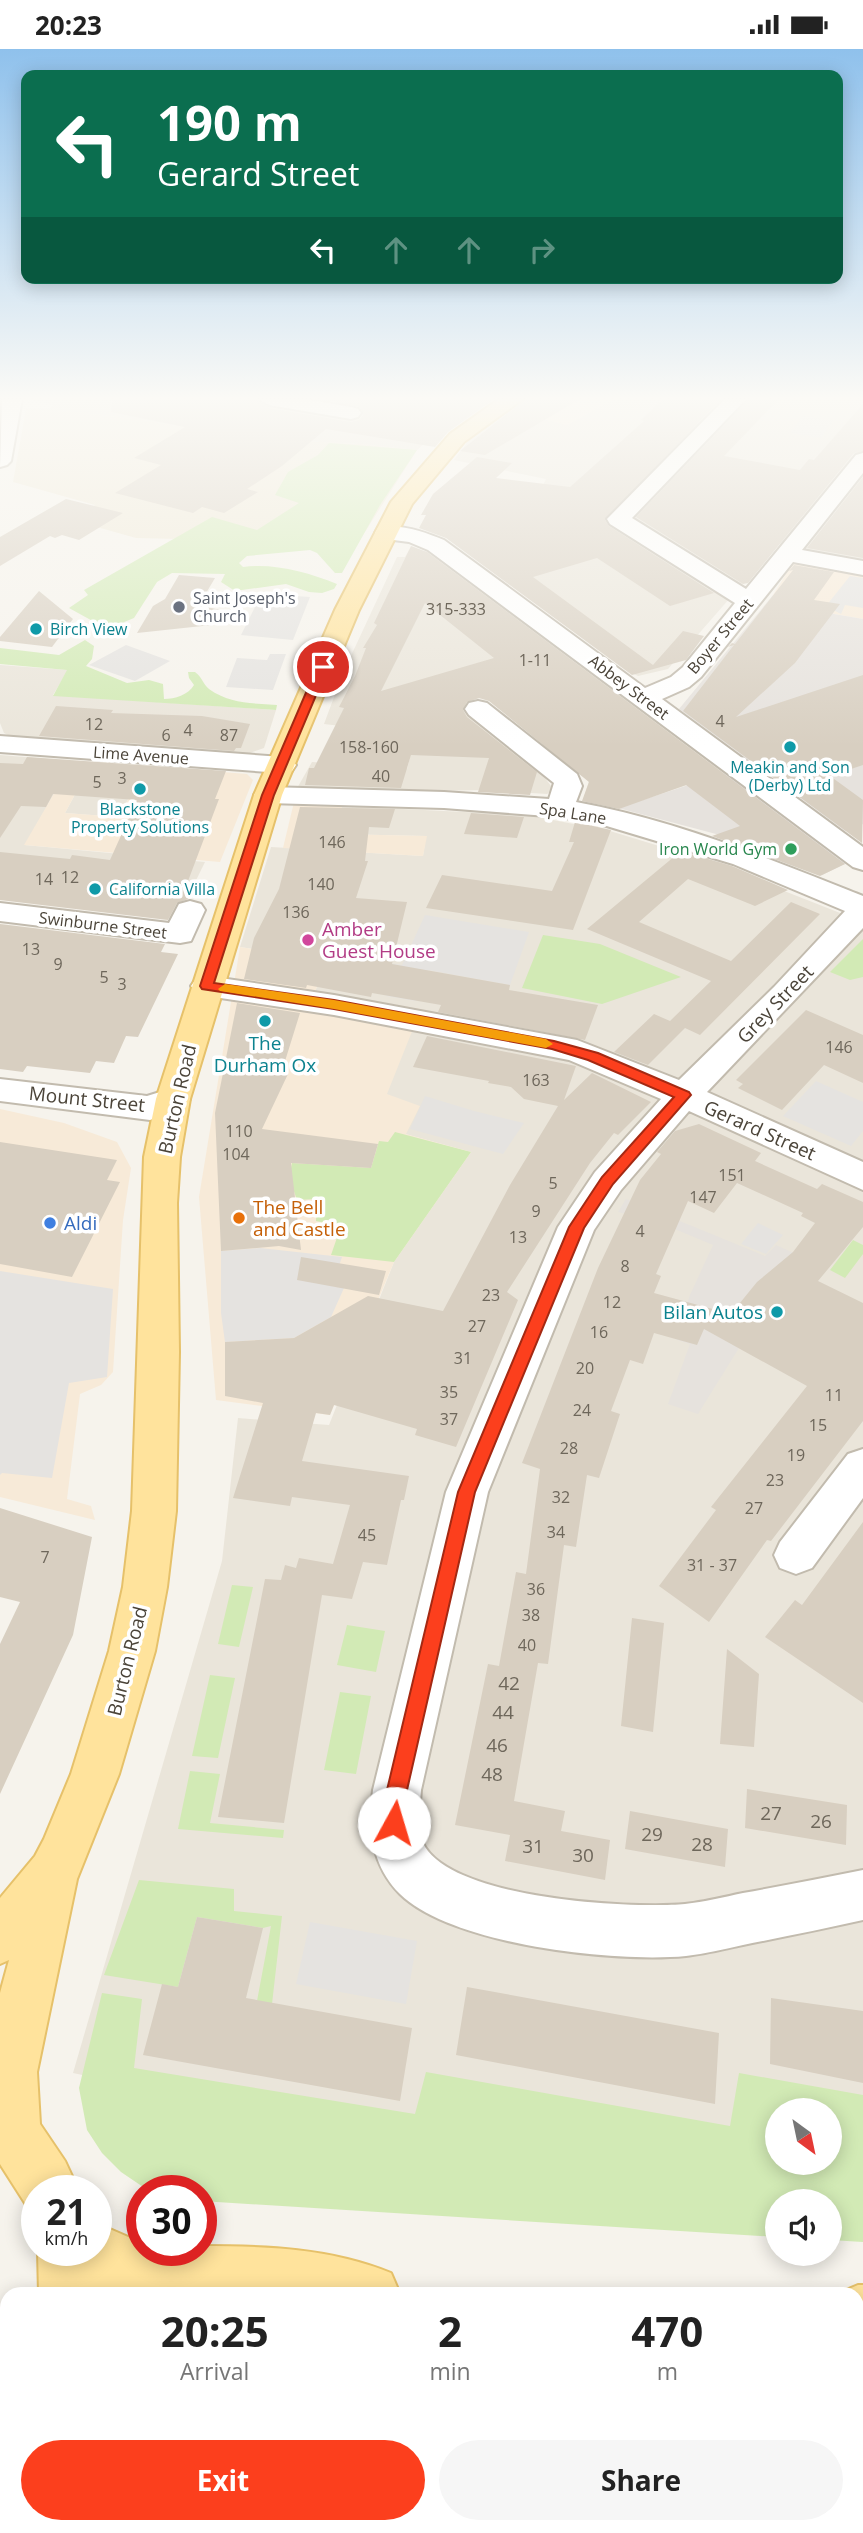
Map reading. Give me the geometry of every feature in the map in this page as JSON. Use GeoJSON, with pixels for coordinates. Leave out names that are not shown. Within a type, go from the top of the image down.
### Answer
{"type":"FeatureCollection","features":[{"type":"Feature","properties":{"kind":"main road","name":"Burton Road"},"geometry":{"type":"LineString","coordinates":[[7,2129],[3,2074],[19,2009],[32,1974],[53,1874],[90,1788],[116,1710],[145,1587],[154,1511],[159,1352],[159,1203],[162,1157],[173,1099],[206,986],[268,795],[347,610],[395,515]]}},
{"type":"Feature","properties":{"kind":"main road","name":"Burton Road"},"geometry":{"type":"LineString","coordinates":[[0,1938],[53,1874]]}},
{"type":"Feature","properties":{"kind":"main road"},"geometry":{"type":"LineString","coordinates":[[7,2129],[42,2175]]}},
{"type":"Feature","properties":{"kind":"main road"},"geometry":{"type":"LineString","coordinates":[[112,2262],[128,2271],[163,2276],[276,2276],[333,2287]]}},
{"type":"Feature","properties":{"kind":"main road"},"geometry":{"type":"LineString","coordinates":[[68,2266],[69,2287]]}},
{"type":"Feature","properties":{"kind":"street"},"geometry":{"type":"LineString","coordinates":[[622,515],[618,519],[749,601]]}},
{"type":"Feature","properties":{"kind":"street","name":"Boyer Street"},"geometry":{"type":"LineString","coordinates":[[643,698],[680,682],[692,672],[819,515]]}},
{"type":"Feature","properties":{"kind":"street","name":"Abbey Street"},"geometry":{"type":"LineString","coordinates":[[386,533],[413,536],[436,545],[863,861]]}},
{"type":"Feature","properties":{"kind":"street"},"geometry":{"type":"LineString","coordinates":[[789,554],[863,568]]}},
{"type":"Feature","properties":{"kind":"street"},"geometry":{"type":"LineString","coordinates":[[478,709],[567,780],[568,786],[560,808]]}},
{"type":"Feature","properties":{"kind":"street","name":"Lime Avenue"},"geometry":{"type":"LineString","coordinates":[[0,744],[282,765]]}},
{"type":"Feature","properties":{"kind":"street","name":"Spa Lane"},"geometry":{"type":"LineString","coordinates":[[268,795],[444,800],[560,808],[605,816],[743,857],[863,908]]}},
{"type":"Feature","properties":{"kind":"street","name":"Grey Street"},"geometry":{"type":"LineString","coordinates":[[863,908],[785,994],[684,1095],[608,1181],[577,1227],[467,1492],[397,1790],[394,1823],[401,1854],[422,1878],[458,1901],[486,1910],[585,1929],[637,1933],[688,1929],[863,1895]]}},
{"type":"Feature","properties":{"kind":"street","name":"Swinburne Street"},"geometry":{"type":"LineString","coordinates":[[0,912],[180,934],[191,910]]}},
{"type":"Feature","properties":{"kind":"street","name":"Gerard Street"},"geometry":{"type":"LineString","coordinates":[[206,986],[334,1005],[554,1045],[593,1057],[684,1095],[863,1177]]}},
{"type":"Feature","properties":{"kind":"street","name":"Mount Street"},"geometry":{"type":"LineString","coordinates":[[6,1091],[150,1108],[173,1099]]}},
{"type":"Feature","properties":{"kind":"street"},"geometry":{"type":"LineString","coordinates":[[796,1555],[863,1465]]}},
{"type":"Feature","properties":{"kind":"shaded area"},"geometry":{"type":"Polygon","coordinates":[[[80,515],[376,515],[358,543],[136,538],[72,520],[80,515]]]}},
{"type":"Feature","properties":{"kind":"shaded area"},"geometry":{"type":"Polygon","coordinates":[[[528,515],[863,515],[863,562],[777,544],[668,669],[638,676],[628,671],[481,527],[524,523],[528,515]]]}},
{"type":"Feature","properties":{"kind":"shaded area"},"geometry":{"type":"Polygon","coordinates":[[[409,550],[432,552],[725,773],[644,799],[583,800],[589,781],[552,753],[490,695],[467,702],[467,710],[538,769],[551,786],[551,791],[547,794],[482,790],[341,793],[296,790],[312,762],[407,769],[416,735],[324,724],[343,673],[397,557],[405,557],[409,550]]]}},
{"type":"Feature","properties":{"kind":"shaded area"},"geometry":{"type":"Polygon","coordinates":[[[794,561],[863,575],[863,619],[834,614],[816,604],[773,595],[794,561]]]}},
{"type":"Feature","properties":{"kind":"shaded area"},"geometry":{"type":"Polygon","coordinates":[[[850,576],[863,578],[863,608],[845,605],[841,614],[826,606],[850,576]]]}},
{"type":"Feature","properties":{"kind":"shaded area"},"geometry":{"type":"Polygon","coordinates":[[[773,595],[816,604],[834,614],[863,619],[863,824],[845,831],[679,709],[773,595]]]}},
{"type":"Feature","properties":{"kind":"shaded area"},"geometry":{"type":"Polygon","coordinates":[[[295,596],[310,597],[293,640],[241,635],[259,599],[292,601],[295,596]]]}},
{"type":"Feature","properties":{"kind":"shaded area"},"geometry":{"type":"Polygon","coordinates":[[[126,645],[170,661],[135,681],[89,665],[126,645]]]}},
{"type":"Feature","properties":{"kind":"shaded area"},"geometry":{"type":"Polygon","coordinates":[[[270,654],[286,654],[273,690],[226,687],[237,658],[267,660],[270,654]]]}},
{"type":"Feature","properties":{"kind":"shaded area"},"geometry":{"type":"Polygon","coordinates":[[[0,665],[68,670],[53,695],[276,710],[264,748],[247,754],[12,737],[4,733],[0,723],[0,665]]]}},
{"type":"Feature","properties":{"kind":"shaded area"},"geometry":{"type":"Polygon","coordinates":[[[0,755],[73,761],[25,845],[205,862],[177,919],[0,899],[0,755]]]}},
{"type":"Feature","properties":{"kind":"shaded area"},"geometry":{"type":"Polygon","coordinates":[[[73,761],[92,763],[65,813],[119,817],[145,766],[247,774],[253,780],[220,862],[24,845],[73,761]]]}},
{"type":"Feature","properties":{"kind":"shaded area"},"geometry":{"type":"Polygon","coordinates":[[[92,763],[145,766],[119,817],[65,813],[92,763]]]}},
{"type":"Feature","properties":{"kind":"shaded area"},"geometry":{"type":"Polygon","coordinates":[[[725,773],[847,863],[822,875],[716,834],[618,808],[725,773]]]}},
{"type":"Feature","properties":{"kind":"shaded area"},"geometry":{"type":"Polygon","coordinates":[[[294,802],[342,806],[335,834],[427,836],[423,856],[283,848],[294,802]]]}},
{"type":"Feature","properties":{"kind":"shaded area"},"geometry":{"type":"Polygon","coordinates":[[[342,806],[527,815],[610,831],[708,861],[863,922],[863,2136],[842,2120],[842,2098],[765,2098],[765,2139],[436,2151],[73,2073],[222,1561],[238,1418],[329,1425],[394,1262],[471,1152],[405,1134],[387,1094],[315,991],[329,961],[240,947],[271,847],[423,856],[426,836],[335,834],[342,806]]]}},
{"type":"Feature","properties":{"kind":"shaded area"},"geometry":{"type":"Polygon","coordinates":[[[425,915],[529,932],[510,985],[428,970],[416,1001],[386,996],[392,985],[387,963],[402,965],[425,915]]]}},
{"type":"Feature","properties":{"kind":"shaded area"},"geometry":{"type":"Polygon","coordinates":[[[240,947],[330,961],[315,991],[421,1009],[387,1094],[420,1106],[406,1134],[471,1152],[394,1262],[330,1415],[216,1400],[199,1197],[240,947]]]}},
{"type":"Feature","properties":{"kind":"shaded area"},"geometry":{"type":"Polygon","coordinates":[[[816,1081],[863,1102],[863,1131],[851,1146],[783,1116],[816,1081]]]}},
{"type":"Feature","properties":{"kind":"shaded area"},"geometry":{"type":"Polygon","coordinates":[[[425,1096],[524,1123],[503,1154],[410,1129],[425,1096]]]}},
{"type":"Feature","properties":{"kind":"shaded area"},"geometry":{"type":"Polygon","coordinates":[[[0,1109],[64,1123],[117,1142],[131,1168],[123,1220],[113,1372],[101,1385],[80,1394],[67,1499],[91,1506],[95,1520],[0,1497],[0,1109]]]}},
{"type":"Feature","properties":{"kind":"shaded area"},"geometry":{"type":"Polygon","coordinates":[[[626,1199],[765,1256],[776,1245],[818,1264],[739,1348],[698,1414],[668,1404],[690,1344],[675,1339],[690,1295],[713,1245],[665,1225],[618,1212],[626,1199]]]}},
{"type":"Feature","properties":{"kind":"shaded area"},"geometry":{"type":"Polygon","coordinates":[[[758,1223],[783,1235],[766,1254],[741,1244],[758,1223]]]}},
{"type":"Feature","properties":{"kind":"shaded area"},"geometry":{"type":"Polygon","coordinates":[[[260,1248],[342,1257],[332,1286],[344,1288],[331,1317],[294,1338],[225,1342],[221,1313],[221,1251],[260,1248]]]}},
{"type":"Feature","properties":{"kind":"shaded area","name":"Aldi"},"geometry":{"type":"Polygon","coordinates":[[[0,1271],[113,1289],[107,1377],[69,1383],[52,1478],[2,1473],[0,1475],[0,1271]]]}},
{"type":"Feature","properties":{"kind":"shaded area"},"geometry":{"type":"Polygon","coordinates":[[[310,1922],[417,1941],[406,2004],[296,1984],[310,1922]]]}},
{"type":"Feature","properties":{"kind":"green space"},"geometry":{"type":"Polygon","coordinates":[[[280,515],[374,515],[342,573],[335,573],[317,553],[310,550],[247,556],[239,563],[243,567],[267,566],[302,572],[337,584],[334,589],[322,593],[309,592],[286,584],[235,591],[221,582],[225,574],[172,573],[157,582],[134,618],[107,629],[69,608],[88,595],[84,590],[212,517],[257,530],[280,515]]]}},
{"type":"Feature","properties":{"kind":"green space"},"geometry":{"type":"Polygon","coordinates":[[[85,640],[94,646],[92,659],[86,666],[127,683],[149,680],[163,684],[164,699],[185,694],[194,685],[188,672],[195,672],[207,687],[225,698],[277,705],[276,710],[53,696],[67,670],[0,664],[0,648],[59,655],[85,640]]]}},
{"type":"Feature","properties":{"kind":"green space"},"geometry":{"type":"Polygon","coordinates":[[[543,935],[600,944],[681,977],[602,1004],[522,988],[543,935]]]}},
{"type":"Feature","properties":{"kind":"green space"},"geometry":{"type":"Polygon","coordinates":[[[863,939],[863,977],[850,980],[830,972],[863,939]]]}},
{"type":"Feature","properties":{"kind":"green space"},"geometry":{"type":"Polygon","coordinates":[[[395,1132],[471,1152],[394,1262],[331,1255],[341,1226],[316,1221],[317,1199],[297,1200],[289,1177],[292,1163],[371,1168],[379,1141],[388,1142],[395,1132]]]}},
{"type":"Feature","properties":{"kind":"green space"},"geometry":{"type":"Polygon","coordinates":[[[853,1240],[863,1245],[863,1254],[845,1278],[830,1270],[853,1240]]]}},
{"type":"Feature","properties":{"kind":"green space"},"geometry":{"type":"Polygon","coordinates":[[[232,1585],[253,1587],[239,1647],[218,1644],[232,1585]]]}},
{"type":"Feature","properties":{"kind":"green space"},"geometry":{"type":"Polygon","coordinates":[[[347,1625],[385,1631],[376,1672],[337,1665],[347,1625]]]}},
{"type":"Feature","properties":{"kind":"green space"},"geometry":{"type":"Polygon","coordinates":[[[210,1675],[235,1678],[218,1758],[192,1756],[210,1675]]]}},
{"type":"Feature","properties":{"kind":"green space"},"geometry":{"type":"Polygon","coordinates":[[[340,1692],[371,1696],[356,1774],[324,1770],[340,1692]]]}},
{"type":"Feature","properties":{"kind":"green space"},"geometry":{"type":"Polygon","coordinates":[[[190,1771],[220,1774],[210,1823],[284,1830],[283,1838],[178,1829],[190,1771]]]}},
{"type":"Feature","properties":{"kind":"green space"},"geometry":{"type":"Polygon","coordinates":[[[139,1880],[234,1889],[234,1911],[282,1916],[272,2004],[257,2001],[271,1926],[263,1928],[197,1917],[178,1987],[104,1975],[139,1880]]]}},
{"type":"Feature","properties":{"kind":"green space"},"geometry":{"type":"Polygon","coordinates":[[[102,1993],[142,1999],[134,2068],[415,2114],[426,2072],[730,2126],[739,2073],[863,2095],[863,2242],[842,2241],[842,2189],[765,2189],[765,2236],[217,2202],[217,2175],[126,2175],[102,2153],[87,2130],[79,2088],[102,1993]]]}},
{"type":"Feature","properties":{"kind":"building"},"geometry":{"type":"Polygon","coordinates":[[[38,515],[120,515],[79,540],[62,535],[55,538],[50,536],[0,566],[0,537],[38,515]]]}},
{"type":"Feature","properties":{"kind":"building"},"geometry":{"type":"Polygon","coordinates":[[[421,515],[610,515],[605,520],[609,526],[714,593],[670,606],[597,558],[533,577],[653,665],[683,631],[704,636],[686,660],[632,675],[446,538],[419,528],[426,515],[421,515]]]}},
{"type":"Feature","properties":{"kind":"building"},"geometry":{"type":"Polygon","coordinates":[[[804,515],[748,583],[743,584],[636,517],[804,515]]]}},
{"type":"Feature","properties":{"kind":"building"},"geometry":{"type":"Polygon","coordinates":[[[833,515],[863,515],[863,558],[807,548],[833,515]]]}},
{"type":"Feature","properties":{"kind":"building"},"geometry":{"type":"Polygon","coordinates":[[[411,546],[427,552],[845,864],[820,876],[712,836],[740,826],[686,785],[619,809],[582,801],[589,782],[489,701],[479,698],[467,702],[463,710],[467,717],[537,772],[530,795],[478,792],[489,758],[411,755],[401,788],[305,785],[309,768],[314,768],[344,708],[339,707],[355,676],[366,648],[363,648],[377,625],[374,623],[411,546]],[[425,603],[381,691],[494,658],[425,603]]]}},
{"type":"Feature","properties":{"kind":"building"},"geometry":{"type":"Polygon","coordinates":[[[794,565],[834,572],[814,600],[840,604],[795,663],[736,717],[863,675],[863,765],[830,776],[863,800],[862,843],[683,711],[734,645],[728,647],[732,643],[735,644],[793,570],[789,571],[794,565]]]}},
{"type":"Feature","properties":{"kind":"building","name":"Saint Joseph's Church"},"geometry":{"type":"Polygon","coordinates":[[[179,575],[215,578],[199,605],[249,617],[249,621],[137,633],[153,606],[165,599],[179,575]]]}},
{"type":"Feature","properties":{"kind":"building","name":"Birch View"},"geometry":{"type":"Polygon","coordinates":[[[39,591],[73,619],[52,647],[0,641],[0,637],[39,591]]]}},
{"type":"Feature","properties":{"kind":"building"},"geometry":{"type":"Polygon","coordinates":[[[56,706],[113,710],[111,713],[202,716],[250,724],[241,748],[234,751],[39,736],[56,706]]]}},
{"type":"Feature","properties":{"kind":"building"},"geometry":{"type":"Polygon","coordinates":[[[27,757],[226,771],[215,799],[219,799],[185,889],[192,890],[188,899],[177,903],[168,920],[0,900],[0,852],[70,859],[72,855],[110,860],[137,800],[53,794],[46,807],[21,806],[0,838],[0,763],[23,764],[27,757]]]}},
{"type":"Feature","properties":{"kind":"building"},"geometry":{"type":"Polygon","coordinates":[[[300,807],[395,809],[389,828],[369,827],[365,861],[368,861],[356,898],[407,902],[392,964],[510,985],[509,990],[598,1005],[585,1040],[438,1012],[441,1005],[372,993],[371,997],[307,985],[306,988],[244,979],[254,938],[279,889],[300,807]]]}},
{"type":"Feature","properties":{"kind":"building"},"geometry":{"type":"Polygon","coordinates":[[[471,813],[524,817],[517,838],[464,834],[471,813]]]}},
{"type":"Feature","properties":{"kind":"building"},"geometry":{"type":"Polygon","coordinates":[[[575,822],[611,830],[573,930],[426,908],[442,875],[552,891],[574,842],[569,842],[575,822]]]}},
{"type":"Feature","properties":{"kind":"building"},"geometry":{"type":"Polygon","coordinates":[[[681,851],[732,866],[788,890],[755,906],[688,879],[639,922],[731,961],[791,902],[820,914],[700,1035],[685,1028],[648,1065],[614,1052],[654,1014],[670,1021],[711,981],[587,929],[681,851]]]}},
{"type":"Feature","properties":{"kind":"building"},"geometry":{"type":"Polygon","coordinates":[[[0,924],[165,944],[161,952],[178,954],[138,1037],[126,1036],[114,1063],[96,1061],[90,1073],[27,1066],[23,1072],[0,1069],[0,924]]]}},
{"type":"Feature","properties":{"kind":"building"},"geometry":{"type":"Polygon","coordinates":[[[237,1003],[300,1013],[281,1074],[288,1074],[262,1129],[378,1144],[371,1168],[291,1163],[301,1250],[279,1246],[221,1251],[215,1113],[237,1003]]]}},
{"type":"Feature","properties":{"kind":"building"},"geometry":{"type":"Polygon","coordinates":[[[806,1010],[863,1035],[863,1083],[824,1065],[782,1110],[738,1088],[743,1084],[736,1080],[806,1010]]]}},
{"type":"Feature","properties":{"kind":"building"},"geometry":{"type":"Polygon","coordinates":[[[427,1036],[576,1066],[564,1100],[592,1073],[651,1102],[618,1135],[614,1133],[590,1163],[507,1292],[518,1300],[456,1447],[415,1435],[417,1429],[334,1405],[330,1415],[316,1413],[302,1461],[409,1476],[404,1500],[401,1500],[387,1565],[363,1562],[352,1599],[322,1595],[284,1823],[218,1817],[265,1579],[281,1580],[285,1565],[296,1568],[299,1558],[333,1564],[350,1505],[292,1497],[290,1506],[233,1498],[263,1403],[225,1396],[225,1342],[294,1338],[368,1296],[443,1311],[510,1185],[558,1106],[524,1099],[511,1087],[488,1083],[489,1081],[413,1067],[427,1036]]]}},
{"type":"Feature","properties":{"kind":"building"},"geometry":{"type":"Polygon","coordinates":[[[699,1124],[761,1153],[755,1161],[817,1189],[822,1184],[863,1202],[863,1227],[818,1281],[863,1303],[863,1421],[771,1541],[767,1540],[709,1622],[659,1586],[716,1510],[711,1507],[807,1386],[704,1329],[697,1345],[654,1333],[643,1364],[630,1360],[611,1411],[620,1414],[599,1478],[587,1475],[576,1547],[564,1545],[548,1664],[538,1663],[514,1801],[565,1811],[561,1831],[610,1840],[605,1880],[505,1861],[510,1835],[455,1825],[488,1664],[499,1666],[516,1572],[526,1574],[540,1469],[522,1463],[598,1268],[640,1180],[661,1154],[657,1152],[675,1131],[699,1124]],[[737,1183],[714,1213],[688,1201],[656,1274],[661,1276],[654,1293],[731,1314],[757,1282],[793,1252],[815,1223],[801,1216],[803,1213],[737,1183]]]}},
{"type":"Feature","properties":{"kind":"building","name":"Aldi"},"geometry":{"type":"Polygon","coordinates":[[[0,1142],[117,1160],[107,1180],[120,1182],[72,1277],[0,1264],[0,1142]]]}},
{"type":"Feature","properties":{"kind":"building"},"geometry":{"type":"Polygon","coordinates":[[[301,1257],[386,1271],[379,1295],[297,1280],[301,1257]]]}},
{"type":"Feature","properties":{"kind":"building"},"geometry":{"type":"Polygon","coordinates":[[[0,1508],[92,1537],[73,1635],[0,1794],[0,1644],[20,1602],[0,1597],[0,1508]]]}},
{"type":"Feature","properties":{"kind":"building"},"geometry":{"type":"Polygon","coordinates":[[[863,1522],[863,1703],[765,1637],[795,1600],[802,1605],[863,1522]]]}},
{"type":"Feature","properties":{"kind":"building"},"geometry":{"type":"Polygon","coordinates":[[[632,1618],[664,1623],[653,1732],[621,1726],[632,1618]]]}},
{"type":"Feature","properties":{"kind":"building"},"geometry":{"type":"Polygon","coordinates":[[[727,1649],[759,1674],[754,1747],[720,1744],[727,1649]]]}},
{"type":"Feature","properties":{"kind":"building"},"geometry":{"type":"Polygon","coordinates":[[[747,1789],[847,1805],[846,1845],[745,1828],[747,1789]]]}},
{"type":"Feature","properties":{"kind":"building"},"geometry":{"type":"Polygon","coordinates":[[[630,1811],[728,1829],[725,1867],[625,1849],[630,1811]]]}},
{"type":"Feature","properties":{"kind":"building"},"geometry":{"type":"Polygon","coordinates":[[[197,1917],[263,1928],[246,1998],[412,2028],[400,2101],[143,2055],[162,1984],[178,1987],[197,1917]]]}},
{"type":"Feature","properties":{"kind":"building"},"geometry":{"type":"Polygon","coordinates":[[[467,1987],[719,2033],[715,2104],[456,2055],[467,1987]]]}},
{"type":"Feature","properties":{"kind":"building"},"geometry":{"type":"Polygon","coordinates":[[[771,1998],[863,2011],[863,2083],[770,2064],[771,1998]]]}},
{"type":"Feature","properties":{"kind":"slow traffic"},"geometry":{"type":"LineString","coordinates":[[225,989],[334,1005],[546,1044]]}},
{"type":"Feature","properties":{"kind":"place","name":"Saint Joseph's Church"},"geometry":{"type":"Point","coordinates":[179,607]}},
{"type":"Feature","properties":{"kind":"place","name":"Birch View"},"geometry":{"type":"Point","coordinates":[36,629]}},
{"type":"Feature","properties":{"kind":"place","name":"Meakin and Son (Derby) Ltd"},"geometry":{"type":"Point","coordinates":[790,747]}},
{"type":"Feature","properties":{"kind":"place","name":"Blackstone Property Solutions"},"geometry":{"type":"Point","coordinates":[140,789]}},
{"type":"Feature","properties":{"kind":"place","name":"Iron World Gym"},"geometry":{"type":"Point","coordinates":[791,849]}},
{"type":"Feature","properties":{"kind":"place","name":"California Villa"},"geometry":{"type":"Point","coordinates":[95,889]}},
{"type":"Feature","properties":{"kind":"place","name":"Amber Guest House"},"geometry":{"type":"Point","coordinates":[308,940]}},
{"type":"Feature","properties":{"kind":"place","name":"The Durham Ox"},"geometry":{"type":"Point","coordinates":[265,1021]}},
{"type":"Feature","properties":{"kind":"place","name":"The Bell and Castle"},"geometry":{"type":"Point","coordinates":[239,1218]}},
{"type":"Feature","properties":{"kind":"place","name":"Aldi"},"geometry":{"type":"Point","coordinates":[50,1223]}},
{"type":"Feature","properties":{"kind":"place","name":"Bilan Autos"},"geometry":{"type":"Point","coordinates":[777,1312]}},
{"type":"Feature","properties":{"kind":"route"},"geometry":{"type":"LineString","coordinates":[[323,667],[268,795],[206,986],[334,1005],[554,1045],[593,1057],[684,1095],[608,1181],[577,1227],[467,1492],[397,1790],[394,1823]]}}]}
